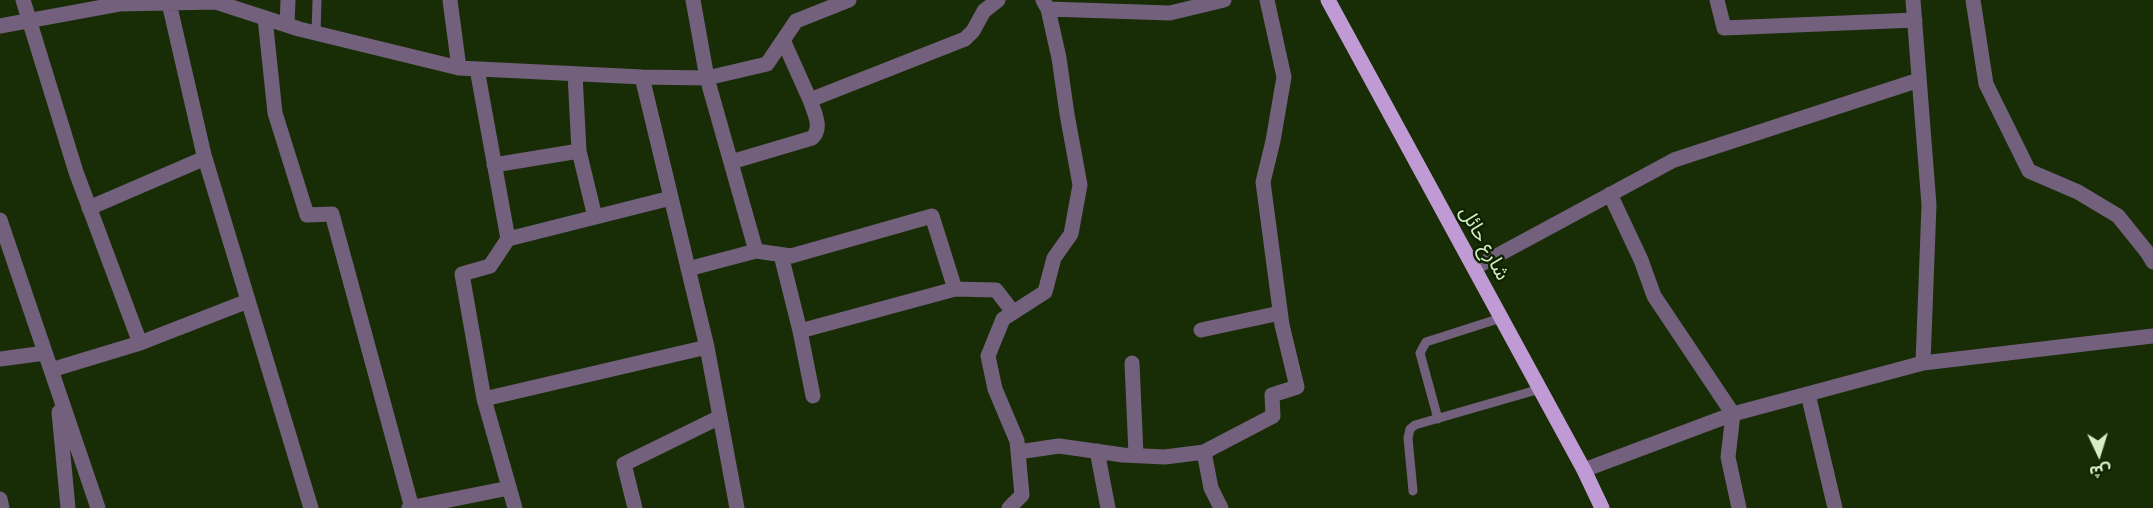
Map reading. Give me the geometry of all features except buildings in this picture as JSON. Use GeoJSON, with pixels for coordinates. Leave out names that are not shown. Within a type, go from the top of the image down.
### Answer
{"type":"FeatureCollection","features":[{"type":"Feature","properties":{"kind":"main road","name":"شارع حائل"},"geometry":{"type":"LineString","coordinates":[[1328,0],[1584,470],[1602,508]]}},
{"type":"Feature","properties":{"kind":"street"},"geometry":{"type":"LineString","coordinates":[[23,0],[89,208],[140,344]]}},
{"type":"Feature","properties":{"kind":"street"},"geometry":{"type":"LineString","coordinates":[[287,25],[288,0]]}},
{"type":"Feature","properties":{"kind":"street"},"geometry":{"type":"LineString","coordinates":[[450,0],[459,68]]}},
{"type":"Feature","properties":{"kind":"street"},"geometry":{"type":"LineString","coordinates":[[693,0],[707,78],[756,251]]}},
{"type":"Feature","properties":{"kind":"street"},"geometry":{"type":"LineString","coordinates":[[0,26],[118,2],[216,2],[316,33],[459,68],[707,78],[767,64],[796,21],[849,0]]}},
{"type":"Feature","properties":{"kind":"street"},"geometry":{"type":"LineString","coordinates":[[810,100],[966,39],[984,11],[998,0]]}},
{"type":"Feature","properties":{"kind":"street"},"geometry":{"type":"LineString","coordinates":[[1010,508],[1022,495],[1017,441],[995,389],[988,356],[1003,319],[1045,292],[1054,258],[1071,234],[1080,184],[1059,58],[1045,5],[1170,13],[1224,0]]}},
{"type":"Feature","properties":{"kind":"street"},"geometry":{"type":"LineString","coordinates":[[1018,452],[1059,446],[1165,457],[1204,453],[1273,416],[1272,395],[1297,387],[1280,313],[1263,182],[1273,141],[1284,76],[1267,0]]}},
{"type":"Feature","properties":{"kind":"street"},"geometry":{"type":"LineString","coordinates":[[1717,0],[1724,28],[1915,20]]}},
{"type":"Feature","properties":{"kind":"street"},"geometry":{"type":"LineString","coordinates":[[1913,0],[1929,205],[1923,363]]}},
{"type":"Feature","properties":{"kind":"street"},"geometry":{"type":"LineString","coordinates":[[1973,0],[1986,84],[2029,171],[2078,192],[2118,216],[2153,262]]}},
{"type":"Feature","properties":{"kind":"street"},"geometry":{"type":"LineString","coordinates":[[169,3],[205,158],[311,508]]}},
{"type":"Feature","properties":{"kind":"street"},"geometry":{"type":"LineString","coordinates":[[265,18],[275,113],[307,215],[332,214],[411,508],[509,488]]}},
{"type":"Feature","properties":{"kind":"street"},"geometry":{"type":"LineString","coordinates":[[731,162],[816,135],[818,129],[810,100],[783,40]]}},
{"type":"Feature","properties":{"kind":"street"},"geometry":{"type":"LineString","coordinates":[[477,69],[508,239]]}},
{"type":"Feature","properties":{"kind":"street"},"geometry":{"type":"LineString","coordinates":[[575,74],[579,152],[595,217]]}},
{"type":"Feature","properties":{"kind":"street"},"geometry":{"type":"LineString","coordinates":[[642,77],[707,347],[737,508]]}},
{"type":"Feature","properties":{"kind":"street"},"geometry":{"type":"LineString","coordinates":[[1474,268],[1674,160],[1919,80]]}},
{"type":"Feature","properties":{"kind":"street"},"geometry":{"type":"LineString","coordinates":[[494,165],[579,152]]}},
{"type":"Feature","properties":{"kind":"street"},"geometry":{"type":"LineString","coordinates":[[89,208],[205,158]]}},
{"type":"Feature","properties":{"kind":"street"},"geometry":{"type":"LineString","coordinates":[[1610,194],[1641,260],[1654,296],[1732,414],[1728,457],[1739,508]]}},
{"type":"Feature","properties":{"kind":"street"},"geometry":{"type":"LineString","coordinates":[[515,508],[484,399],[462,274],[490,266],[508,239],[671,198]]}},
{"type":"Feature","properties":{"kind":"street"},"geometry":{"type":"LineString","coordinates":[[688,269],[756,251],[791,256],[932,216],[955,289]]}},
{"type":"Feature","properties":{"kind":"street"},"geometry":{"type":"LineString","coordinates":[[0,220],[4,243],[45,353],[98,508]]}},
{"type":"Feature","properties":{"kind":"street"},"geometry":{"type":"LineString","coordinates":[[782,255],[813,396]]}},
{"type":"Feature","properties":{"kind":"street"},"geometry":{"type":"LineString","coordinates":[[800,331],[955,289],[996,290],[1013,312]]}},
{"type":"Feature","properties":{"kind":"street"},"geometry":{"type":"LineString","coordinates":[[51,370],[140,344],[248,301]]}},
{"type":"Feature","properties":{"kind":"street"},"geometry":{"type":"LineString","coordinates":[[1201,330],[1280,313]]}},
{"type":"Feature","properties":{"kind":"street"},"geometry":{"type":"LineString","coordinates":[[1584,470],[1732,414],[1923,363],[2153,336]]}},
{"type":"Feature","properties":{"kind":"street"},"geometry":{"type":"LineString","coordinates":[[484,399],[707,347]]}},
{"type":"Feature","properties":{"kind":"street"},"geometry":{"type":"LineString","coordinates":[[0,359],[45,353]]}},
{"type":"Feature","properties":{"kind":"street"},"geometry":{"type":"LineString","coordinates":[[1132,363],[1136,455]]}},
{"type":"Feature","properties":{"kind":"street"},"geometry":{"type":"LineString","coordinates":[[57,388],[68,508]]}},
{"type":"Feature","properties":{"kind":"street"},"geometry":{"type":"LineString","coordinates":[[1808,394],[1835,508]]}},
{"type":"Feature","properties":{"kind":"street"},"geometry":{"type":"LineString","coordinates":[[635,508],[624,464],[720,417]]}},
{"type":"Feature","properties":{"kind":"street"},"geometry":{"type":"LineString","coordinates":[[1097,451],[1108,508]]}},
{"type":"Feature","properties":{"kind":"street"},"geometry":{"type":"LineString","coordinates":[[1204,453],[1211,488],[1221,508]]}},
{"type":"Feature","properties":{"kind":"street"},"geometry":{"type":"LineString","coordinates":[[0,499],[3,508]]}},
{"type":"Feature","properties":{"kind":"lane"},"geometry":{"type":"LineString","coordinates":[[316,0],[316,33]]}},
{"type":"Feature","properties":{"kind":"lane"},"geometry":{"type":"LineString","coordinates":[[1438,418],[1420,353],[1421,348],[1426,342],[1502,318]]}},
{"type":"Feature","properties":{"kind":"lane"},"geometry":{"type":"LineString","coordinates":[[1413,491],[1408,438],[1410,429],[1415,425],[1540,389]]}}]}
